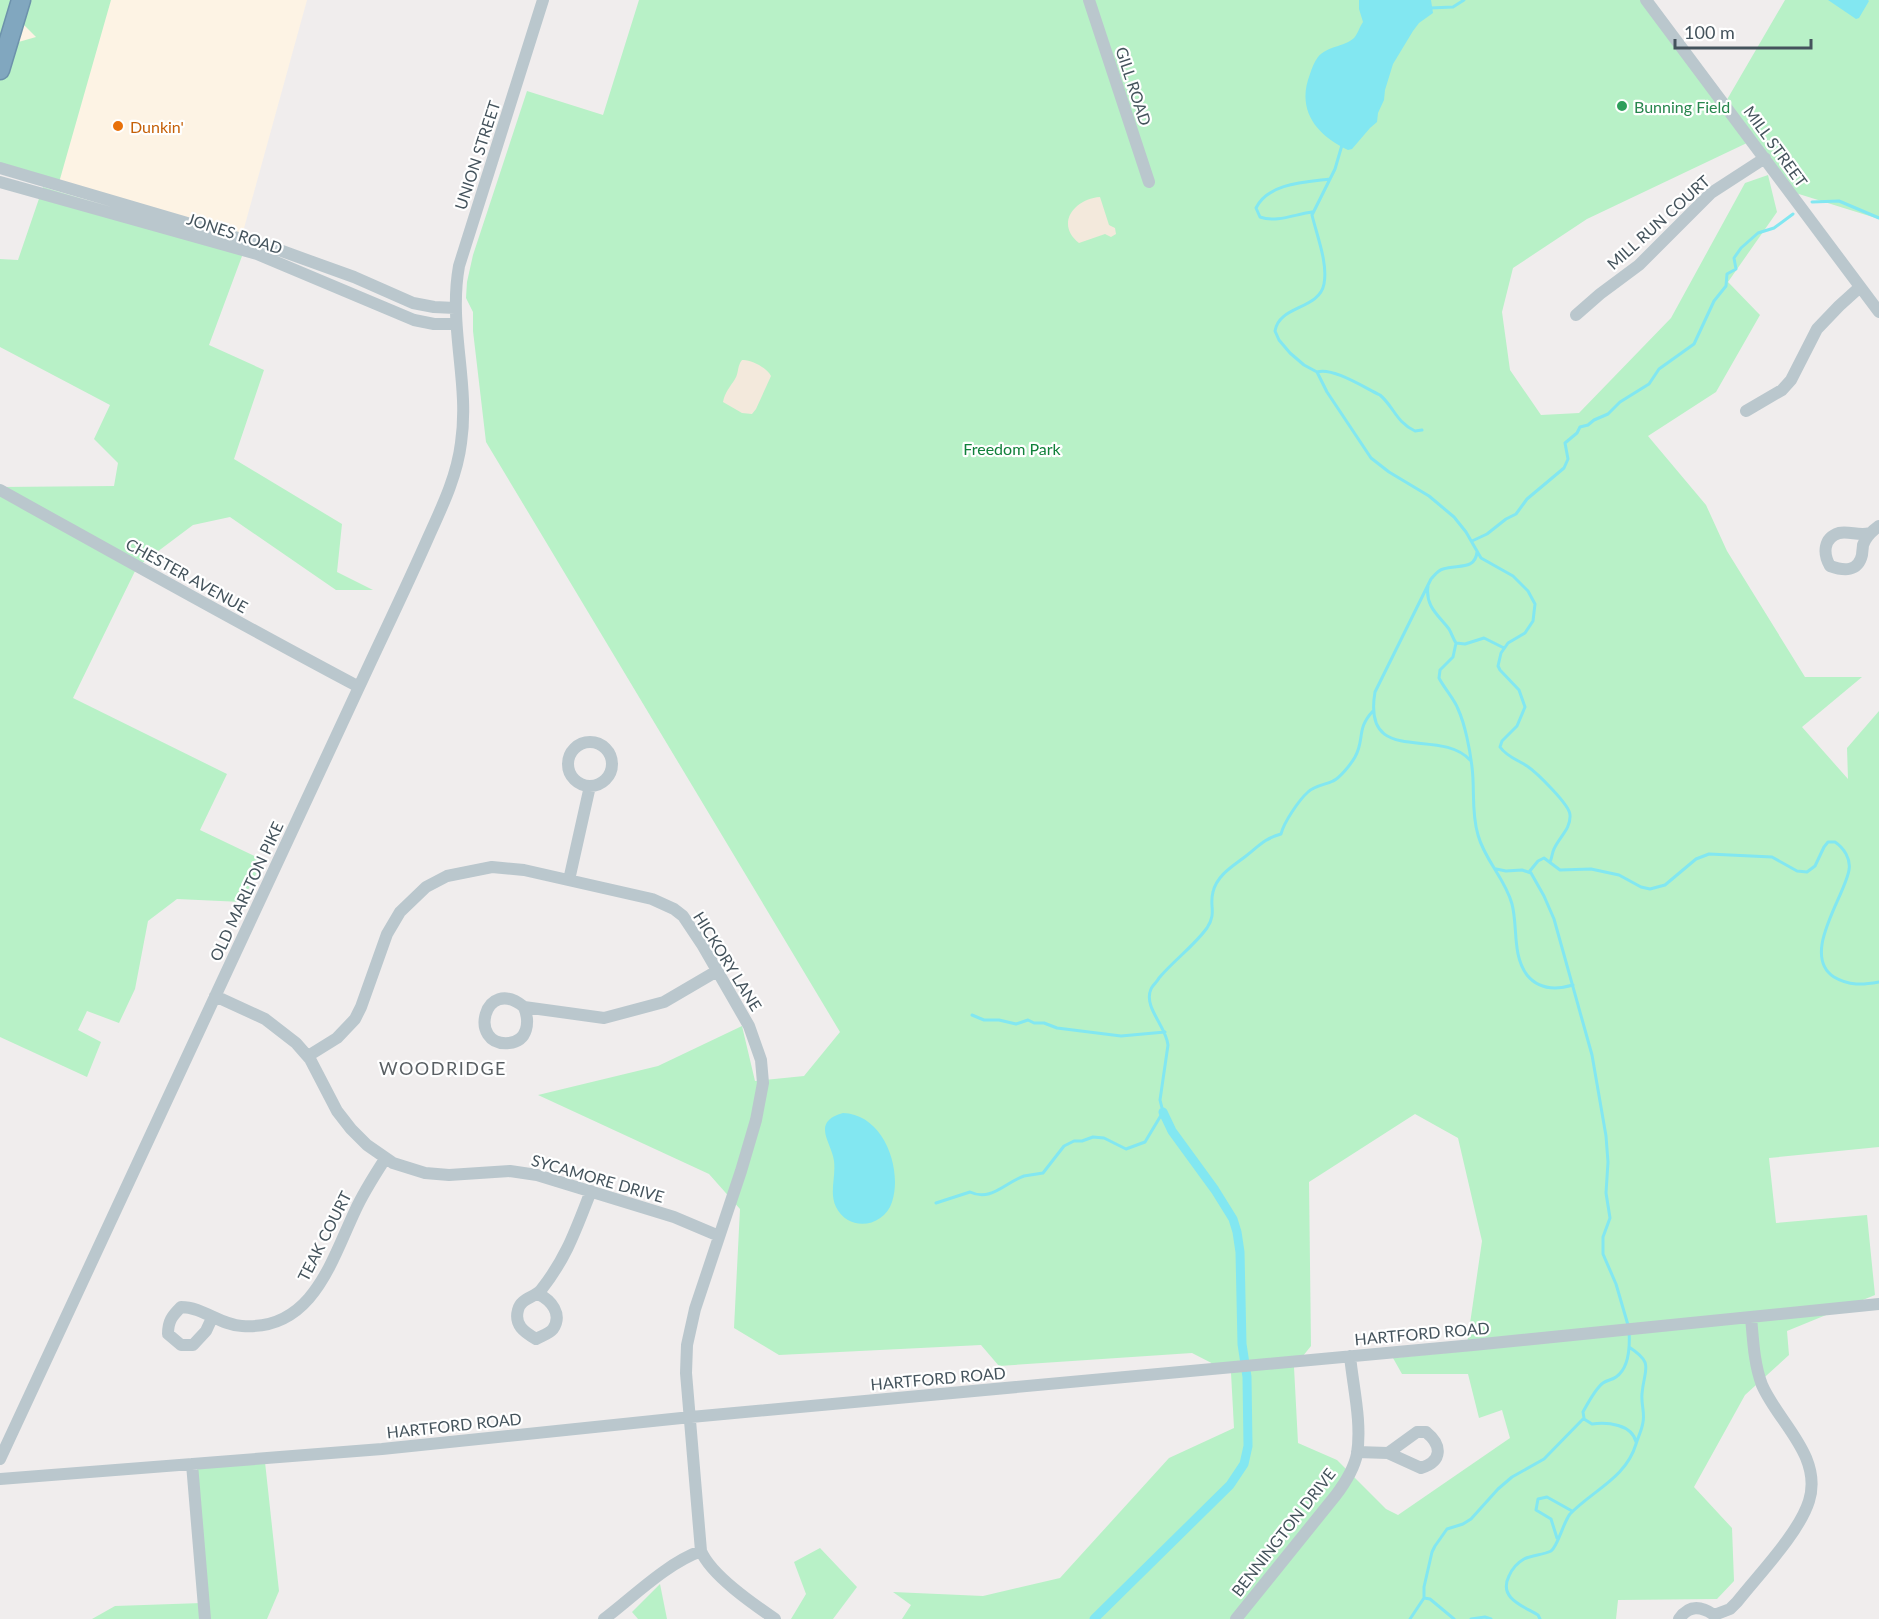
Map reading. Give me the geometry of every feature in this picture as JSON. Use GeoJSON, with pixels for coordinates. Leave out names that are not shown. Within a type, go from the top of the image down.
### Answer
{"type":"FeatureCollection","features":[{"type":"Feature","properties":{"kind":"highway"},"geometry":{"type":"LineString","coordinates":[[0,70],[21,0]]}},
{"type":"Feature","properties":{"kind":"street","name":"UNION STREET"},"geometry":{"type":"LineString","coordinates":[[455,324],[457,279],[463,252],[543,0]]}},
{"type":"Feature","properties":{"kind":"street","name":"GILL ROAD"},"geometry":{"type":"LineString","coordinates":[[1089,0],[1149,182]]}},
{"type":"Feature","properties":{"kind":"street","name":"MILL STREET"},"geometry":{"type":"LineString","coordinates":[[1646,0],[1879,312]]}},
{"type":"Feature","properties":{"kind":"street","name":"MILL RUN COURT"},"geometry":{"type":"LineString","coordinates":[[1576,315],[1639,265],[1711,193],[1765,158]]}},
{"type":"Feature","properties":{"kind":"street","name":"JONES ROAD"},"geometry":{"type":"LineString","coordinates":[[0,168],[282,251],[354,277],[413,303],[455,308]]}},
{"type":"Feature","properties":{"kind":"street","name":"JONES ROAD"},"geometry":{"type":"LineString","coordinates":[[0,182],[257,254],[424,323],[455,324]]}},
{"type":"Feature","properties":{"kind":"street"},"geometry":{"type":"LineString","coordinates":[[1746,411],[1787,385],[1818,329],[1836,308],[1860,288]]}},
{"type":"Feature","properties":{"kind":"street","name":"OLD MARLTON PIKE"},"geometry":{"type":"LineString","coordinates":[[0,1459],[413,573],[442,505],[457,464],[464,402],[455,324]]}},
{"type":"Feature","properties":{"kind":"street","name":"CHESTER AVENUE"},"geometry":{"type":"LineString","coordinates":[[0,490],[358,687]]}},
{"type":"Feature","properties":{"kind":"street"},"geometry":{"type":"LineString","coordinates":[[569,880],[590,786]]}},
{"type":"Feature","properties":{"kind":"street","name":"HICKORY LANE"},"geometry":{"type":"LineString","coordinates":[[308,1056],[337,1038],[355,1019],[362,1007],[387,934],[400,912],[426,887],[458,873],[492,867],[514,868],[641,896],[674,909],[690,925],[754,1038],[761,1060],[763,1083],[756,1120],[689,1333],[686,1362],[701,1551]]}},
{"type":"Feature","properties":{"kind":"street"},"geometry":{"type":"LineString","coordinates":[[524,1007],[604,1018],[664,1002],[717,971]]}},
{"type":"Feature","properties":{"kind":"street","name":"SYCAMORE DRIVE"},"geometry":{"type":"LineString","coordinates":[[215,996],[273,1023],[296,1042],[308,1056],[337,1111],[359,1138],[385,1159],[425,1173],[497,1171],[524,1173],[680,1219],[719,1236]]}},
{"type":"Feature","properties":{"kind":"street","name":"TEAK COURT"},"geometry":{"type":"LineString","coordinates":[[212,1318],[231,1325],[264,1325],[286,1318],[306,1303],[331,1264],[358,1204],[385,1159]]}},
{"type":"Feature","properties":{"kind":"street"},"geometry":{"type":"LineString","coordinates":[[538,1294],[567,1252],[591,1191]]}},
{"type":"Feature","properties":{"kind":"street","name":"HARTFORD ROAD"},"geometry":{"type":"LineString","coordinates":[[0,1479],[382,1449],[1879,1304]]}},
{"type":"Feature","properties":{"kind":"street"},"geometry":{"type":"LineString","coordinates":[[1679,1619],[1686,1611],[1695,1607],[1706,1609],[1714,1617],[1730,1609],[1756,1579],[1800,1520],[1811,1492],[1810,1472],[1804,1454],[1772,1404],[1761,1381],[1751,1317]]}},
{"type":"Feature","properties":{"kind":"street","name":"BENNINGTON DRIVE"},"geometry":{"type":"LineString","coordinates":[[1236,1619],[1344,1484],[1350,1473],[1357,1452],[1357,1425],[1350,1356]]}},
{"type":"Feature","properties":{"kind":"street"},"geometry":{"type":"LineString","coordinates":[[1357,1452],[1388,1453]]}},
{"type":"Feature","properties":{"kind":"street"},"geometry":{"type":"LineString","coordinates":[[192,1464],[205,1619]]}},
{"type":"Feature","properties":{"kind":"street"},"geometry":{"type":"LineString","coordinates":[[604,1619],[673,1566],[689,1555],[701,1551],[704,1558],[721,1577],[776,1619]]}},
{"type":"Feature","properties":{"kind":"shaded area"},"geometry":{"type":"Polygon","coordinates":[[[0,0],[307,0],[241,239],[58,186],[0,0]]]}},
{"type":"Feature","properties":{"kind":"green space"},"geometry":{"type":"Polygon","coordinates":[[[0,0],[111,0],[58,186],[0,168],[0,0]],[[16,17],[8,45],[36,37],[16,17]]]}},
{"type":"Feature","properties":{"kind":"green space","name":"Freedom Park"},"geometry":{"type":"Polygon","coordinates":[[[639,0],[1643,0],[1725,103],[1785,0],[1879,0],[1879,219],[1786,190],[1749,142],[1587,219],[1513,268],[1502,312],[1510,370],[1541,415],[1579,413],[1671,318],[1745,183],[1768,175],[1777,212],[1728,282],[1760,315],[1716,392],[1648,436],[1706,505],[1727,551],[1805,677],[1862,677],[1802,727],[1848,779],[1847,748],[1879,711],[1879,1147],[1769,1158],[1776,1223],[1867,1215],[1875,1295],[1787,1331],[1789,1355],[1745,1395],[1694,1487],[1732,1528],[1734,1581],[1717,1599],[1618,1600],[1616,1619],[902,1619],[911,1605],[893,1592],[983,1596],[1060,1578],[1169,1458],[1234,1428],[1231,1373],[1192,1353],[999,1366],[981,1345],[779,1355],[734,1328],[740,1209],[709,1174],[538,1095],[658,1066],[742,1026],[755,1081],[804,1076],[840,1032],[486,442],[473,331],[473,312],[466,298],[467,282],[473,255],[527,91],[603,115],[639,0]],[[1415,1114],[1309,1182],[1311,1346],[1294,1367],[1298,1443],[1337,1460],[1386,1509],[1398,1515],[1510,1438],[1502,1410],[1479,1418],[1468,1374],[1402,1374],[1393,1358],[1466,1351],[1482,1241],[1458,1138],[1415,1114]]]}},
{"type":"Feature","properties":{"kind":"green space"},"geometry":{"type":"Polygon","coordinates":[[[43,187],[245,248],[209,345],[264,370],[234,459],[342,524],[337,572],[373,590],[336,590],[230,517],[193,525],[137,567],[73,698],[227,774],[200,830],[263,860],[242,902],[177,899],[148,921],[135,989],[119,1023],[87,1011],[78,1030],[101,1042],[87,1077],[0,1037],[0,487],[114,486],[118,463],[94,439],[110,405],[0,347],[0,259],[18,260],[43,187]]]}},
{"type":"Feature","properties":{"kind":"green space"},"geometry":{"type":"Polygon","coordinates":[[[265,1462],[279,1591],[267,1619],[92,1619],[115,1606],[202,1603],[197,1466],[265,1462]]]}},
{"type":"Feature","properties":{"kind":"green space"},"geometry":{"type":"Polygon","coordinates":[[[820,1548],[857,1587],[833,1619],[791,1619],[806,1594],[794,1562],[820,1548]]]}},
{"type":"Feature","properties":{"kind":"green space"},"geometry":{"type":"Polygon","coordinates":[[[660,1584],[667,1619],[638,1619],[632,1612],[660,1584]]]}},
{"type":"Feature","properties":{"kind":"sand"},"geometry":{"type":"Polygon","coordinates":[[[1100,197],[1109,225],[1115,228],[1116,234],[1111,237],[1105,234],[1079,243],[1068,228],[1071,214],[1082,202],[1100,197]]]}},
{"type":"Feature","properties":{"kind":"sand"},"geometry":{"type":"Polygon","coordinates":[[[742,360],[758,365],[771,376],[752,414],[742,413],[723,402],[742,360]]]}},
{"type":"Feature","properties":{"kind":"water"},"geometry":{"type":"Polygon","coordinates":[[[1359,0],[1431,0],[1433,13],[1419,23],[1393,64],[1377,122],[1352,149],[1348,150],[1327,137],[1312,120],[1307,110],[1306,87],[1312,67],[1318,57],[1350,41],[1356,35],[1363,22],[1359,0]]]}},
{"type":"Feature","properties":{"kind":"water"},"geometry":{"type":"Polygon","coordinates":[[[1828,0],[1869,1],[1859,18],[1856,19],[1828,0]]]}},
{"type":"Feature","properties":{"kind":"water"},"geometry":{"type":"Polygon","coordinates":[[[843,1113],[857,1116],[869,1123],[887,1145],[892,1159],[895,1188],[892,1202],[882,1217],[866,1224],[849,1221],[834,1202],[834,1161],[825,1127],[833,1117],[843,1113]]]}},
{"type":"Feature","properties":{"kind":"waterway"},"geometry":{"type":"LineString","coordinates":[[1430,8],[1453,7],[1464,0]]}},
{"type":"Feature","properties":{"kind":"waterway"},"geometry":{"type":"LineString","coordinates":[[1342,145],[1335,169],[1312,215],[1323,258],[1324,284],[1315,299],[1284,316],[1275,331],[1290,353],[1317,372],[1327,392],[1371,458],[1389,472],[1429,496],[1454,517],[1481,558],[1513,576],[1528,591],[1535,604],[1533,621],[1525,633],[1508,643],[1501,653],[1498,666],[1519,690],[1525,707],[1517,726],[1502,741],[1500,747],[1509,756],[1538,775],[1569,810],[1569,825],[1556,845],[1550,862]]}},
{"type":"Feature","properties":{"kind":"waterway"},"geometry":{"type":"LineString","coordinates":[[1312,212],[1279,219],[1266,219],[1260,217],[1256,208],[1269,193],[1278,189],[1299,183],[1330,179]]}},
{"type":"Feature","properties":{"kind":"waterway"},"geometry":{"type":"LineString","coordinates":[[1812,202],[1839,201],[1879,218]]}},
{"type":"Feature","properties":{"kind":"waterway"},"geometry":{"type":"LineString","coordinates":[[1472,541],[1487,534],[1516,514],[1527,499],[1564,468],[1568,459],[1565,443],[1577,433],[1580,427],[1608,414],[1620,402],[1649,384],[1659,369],[1694,344],[1714,301],[1726,286],[1727,274],[1736,269],[1734,258],[1741,248],[1758,233],[1774,228],[1793,214]]}},
{"type":"Feature","properties":{"kind":"waterway"},"geometry":{"type":"LineString","coordinates":[[1317,372],[1324,371],[1340,375],[1380,395],[1403,423],[1415,431],[1422,430]]}},
{"type":"Feature","properties":{"kind":"waterway"},"geometry":{"type":"LineString","coordinates":[[1470,760],[1456,750],[1391,738],[1380,730],[1374,715],[1375,692],[1431,579],[1441,570],[1473,562],[1477,552]]}},
{"type":"Feature","properties":{"kind":"waterway"},"geometry":{"type":"LineString","coordinates":[[1428,586],[1430,605],[1449,629],[1456,643],[1453,657],[1440,670],[1439,678],[1457,705],[1463,722],[1472,767],[1476,826],[1485,853],[1505,886],[1512,904],[1519,959],[1527,975],[1537,984],[1548,988],[1573,985]]}},
{"type":"Feature","properties":{"kind":"waterway"},"geometry":{"type":"LineString","coordinates":[[1456,643],[1465,644],[1484,638],[1504,648]]}},
{"type":"Feature","properties":{"kind":"waterway"},"geometry":{"type":"LineString","coordinates":[[936,1203],[970,1192],[984,1195],[1024,1176],[1043,1173],[1064,1146],[1074,1141],[1093,1137],[1104,1138],[1126,1149],[1145,1142],[1163,1112],[1160,1100],[1168,1045],[1150,1003],[1149,996],[1152,988],[1165,971],[1207,928],[1212,918],[1213,892],[1222,876],[1262,843],[1281,834],[1292,812],[1308,792],[1336,779],[1348,767],[1358,751],[1364,723],[1373,711]]}},
{"type":"Feature","properties":{"kind":"waterway"},"geometry":{"type":"LineString","coordinates":[[1529,872],[1538,861],[1544,858],[1560,870],[1591,869],[1619,875],[1641,887],[1650,889],[1665,885],[1696,859],[1709,854],[1772,857],[1797,871],[1807,872],[1815,866],[1828,842],[1835,842],[1846,854],[1849,870],[1827,925],[1821,955],[1825,967],[1834,977],[1851,983],[1879,982]]}},
{"type":"Feature","properties":{"kind":"waterway"},"geometry":{"type":"LineString","coordinates":[[1496,869],[1522,870],[1531,873],[1554,919],[1592,1055],[1606,1136],[1608,1162],[1606,1193],[1610,1218],[1603,1237],[1603,1254],[1616,1284],[1628,1325]]}},
{"type":"Feature","properties":{"kind":"waterway"},"geometry":{"type":"LineString","coordinates":[[972,1015],[984,1020],[999,1020],[1016,1024],[1028,1020],[1057,1028],[1121,1036],[1165,1032]]}},
{"type":"Feature","properties":{"kind":"waterway"},"geometry":{"type":"LineString","coordinates":[[1094,1619],[1230,1485],[1244,1464],[1248,1446],[1247,1377],[1242,1344],[1240,1252],[1237,1232],[1233,1219],[1172,1131],[1163,1112]]}},
{"type":"Feature","properties":{"kind":"waterway"},"geometry":{"type":"LineString","coordinates":[[1410,1619],[1424,1598],[1424,1587],[1432,1552],[1447,1529],[1471,1519],[1498,1489],[1512,1477],[1544,1459],[1584,1418],[1583,1412],[1597,1389],[1616,1377],[1624,1368],[1629,1350],[1629,1331]]}},
{"type":"Feature","properties":{"kind":"waterway"},"geometry":{"type":"LineString","coordinates":[[1540,1619],[1538,1615],[1519,1605],[1509,1596],[1506,1584],[1512,1571],[1521,1561],[1551,1551],[1570,1514],[1617,1475],[1631,1456],[1643,1422],[1642,1394],[1646,1367],[1642,1358],[1629,1347]]}},
{"type":"Feature","properties":{"kind":"waterway"},"geometry":{"type":"LineString","coordinates":[[1584,1419],[1592,1424],[1605,1423],[1624,1428],[1630,1431],[1636,1442]]}},
{"type":"Feature","properties":{"kind":"waterway"},"geometry":{"type":"LineString","coordinates":[[1557,1538],[1551,1519],[1536,1510],[1538,1499],[1547,1497],[1572,1511]]}},
{"type":"Feature","properties":{"kind":"waterway"},"geometry":{"type":"LineString","coordinates":[[1424,1598],[1430,1599],[1454,1619]]}},
{"type":"Feature","properties":{"kind":"waterway"},"geometry":{"type":"LineString","coordinates":[[1471,1619],[1485,1617],[1491,1619]]}},
{"type":"Feature","properties":{"kind":"place","name":"Bunning Field"},"geometry":{"type":"Point","coordinates":[1622,106]}},
{"type":"Feature","properties":{"kind":"place","name":"Dunkin'"},"geometry":{"type":"Point","coordinates":[118,126]}},
{"type":"Feature","properties":{"kind":"district","name":"WOODRIDGE"},"geometry":{"type":"Point","coordinates":[443,1068]}}]}
